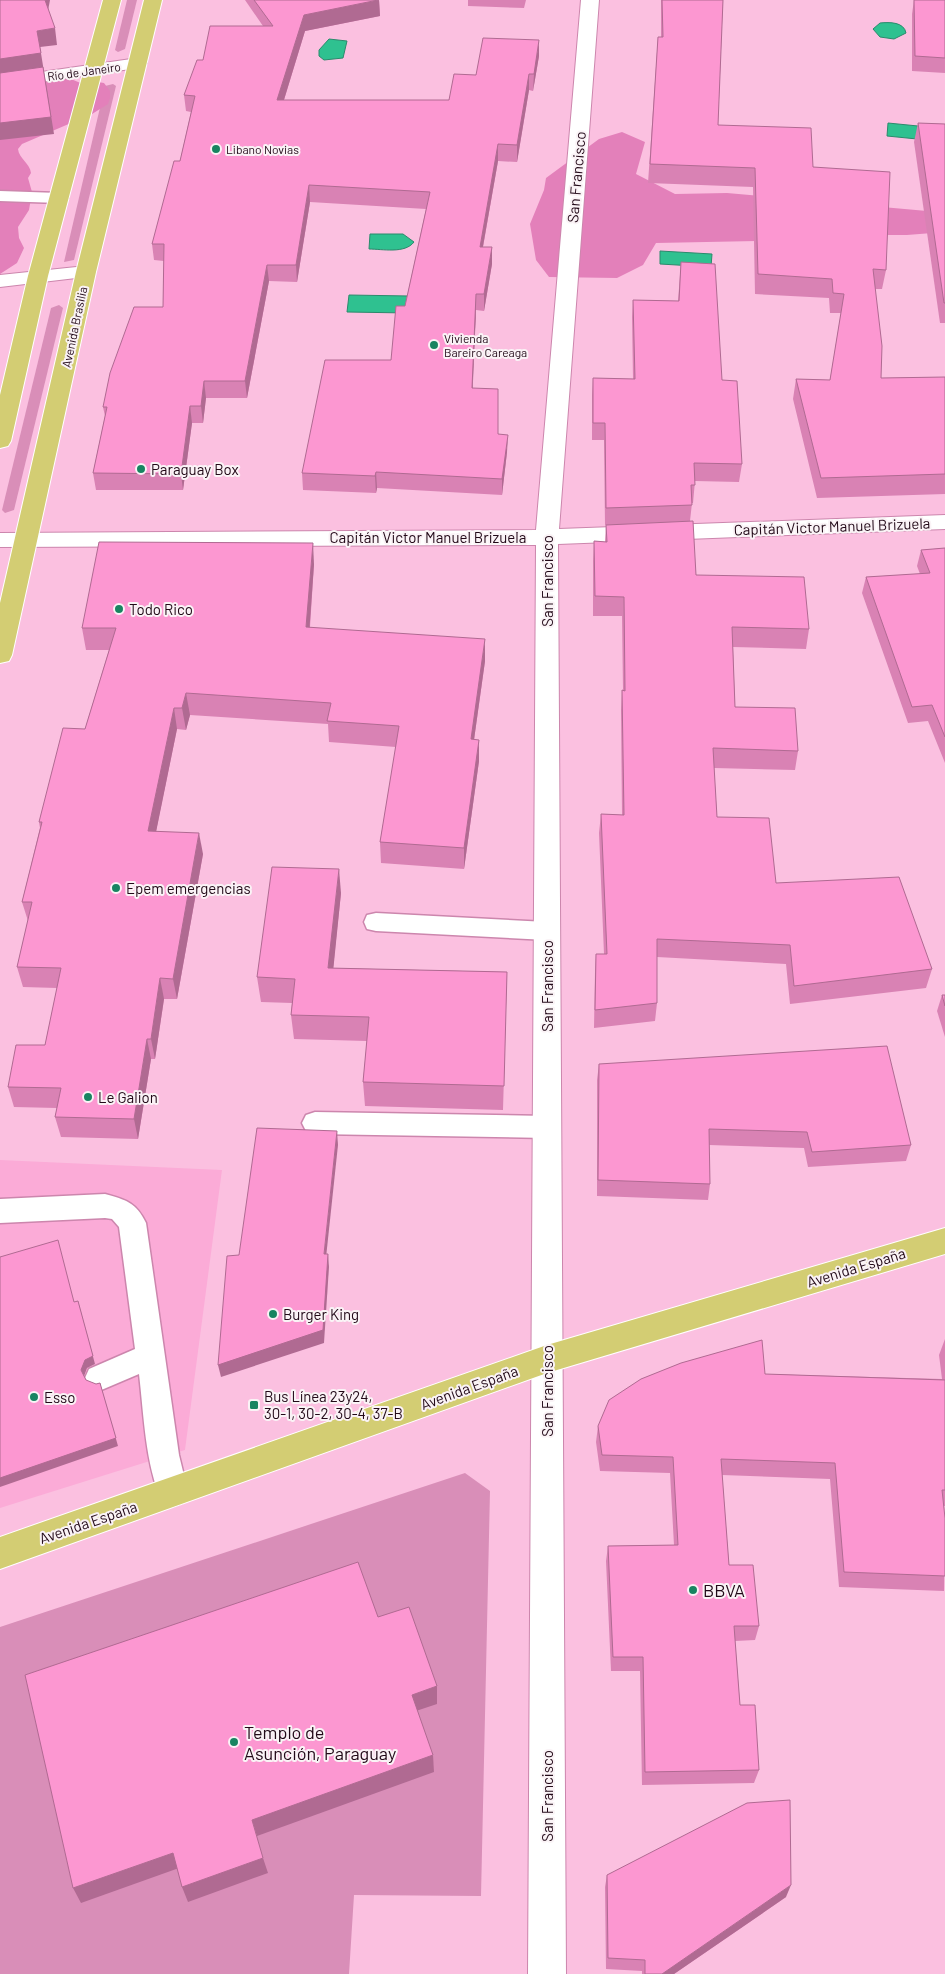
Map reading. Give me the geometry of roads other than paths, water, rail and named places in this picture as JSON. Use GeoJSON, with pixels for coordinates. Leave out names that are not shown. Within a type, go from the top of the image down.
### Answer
{"type":"FeatureCollection","features":[{"type":"Feature","properties":{"kind":"main road"},"geometry":{"type":"LineString","coordinates":[[0,441],[38,276],[112,0]]}},
{"type":"Feature","properties":{"kind":"main road","name":"Avenida Brasilia"},"geometry":{"type":"LineString","coordinates":[[0,655],[86,272],[153,0]]}},
{"type":"Feature","properties":{"kind":"main road","name":"Avenida España"},"geometry":{"type":"LineString","coordinates":[[0,1553],[547,1360],[945,1241]]}},
{"type":"Feature","properties":{"kind":"street","name":"San Francisco"},"geometry":{"type":"LineString","coordinates":[[547,1974],[547,537],[590,0]]}},
{"type":"Feature","properties":{"kind":"street","name":"Río de Janeiro"},"geometry":{"type":"LineString","coordinates":[[0,83],[138,63]]}},
{"type":"Feature","properties":{"kind":"street"},"geometry":{"type":"LineString","coordinates":[[0,281],[86,272]]}},
{"type":"Feature","properties":{"kind":"street","name":"Capitán Victor Manuel Brizuela"},"geometry":{"type":"LineString","coordinates":[[0,540],[547,537],[945,522]]}},
{"type":"Feature","properties":{"kind":"lane"},"geometry":{"type":"LineString","coordinates":[[0,196],[60,198]]}},
{"type":"Feature","properties":{"kind":"lane"},"geometry":{"type":"LineString","coordinates":[[376,922],[546,931]]}},
{"type":"Feature","properties":{"kind":"lane"},"geometry":{"type":"LineString","coordinates":[[314,1123],[547,1127]]}},
{"type":"Feature","properties":{"kind":"lane"},"geometry":{"type":"LineString","coordinates":[[0,1211],[105,1206],[120,1210],[132,1223],[164,1455],[173,1492]]}},
{"type":"Feature","properties":{"kind":"lane"},"geometry":{"type":"LineString","coordinates":[[99,1378],[150,1356]]}},
{"type":"Feature","properties":{"kind":"place","name":"Libano Novias"},"geometry":{"type":"Point","coordinates":[216,149]}},
{"type":"Feature","properties":{"kind":"place","name":"Vivienda Bareiro Careaga"},"geometry":{"type":"Point","coordinates":[434,345]}},
{"type":"Feature","properties":{"kind":"place","name":"Paraguay Box"},"geometry":{"type":"Point","coordinates":[141,469]}},
{"type":"Feature","properties":{"kind":"place","name":"Todo Rico"},"geometry":{"type":"Point","coordinates":[119,609]}},
{"type":"Feature","properties":{"kind":"place","name":"Epem emergencias"},"geometry":{"type":"Point","coordinates":[116,888]}},
{"type":"Feature","properties":{"kind":"place","name":"Le Galion"},"geometry":{"type":"Point","coordinates":[88,1097]}},
{"type":"Feature","properties":{"kind":"place","name":"Burger King"},"geometry":{"type":"Point","coordinates":[273,1314]}},
{"type":"Feature","properties":{"kind":"place","name":"Esso"},"geometry":{"type":"Point","coordinates":[34,1397]}},
{"type":"Feature","properties":{"kind":"place","name":"Bus Línea 23y24, 30-1, 30-2, 30-4, 37-B"},"geometry":{"type":"Point","coordinates":[254,1405]}},
{"type":"Feature","properties":{"kind":"place","name":"BBVA"},"geometry":{"type":"Point","coordinates":[693,1590]}},
{"type":"Feature","properties":{"kind":"place","name":"Templo de Asunción, Paraguay"},"geometry":{"type":"Point","coordinates":[234,1742]}}]}
